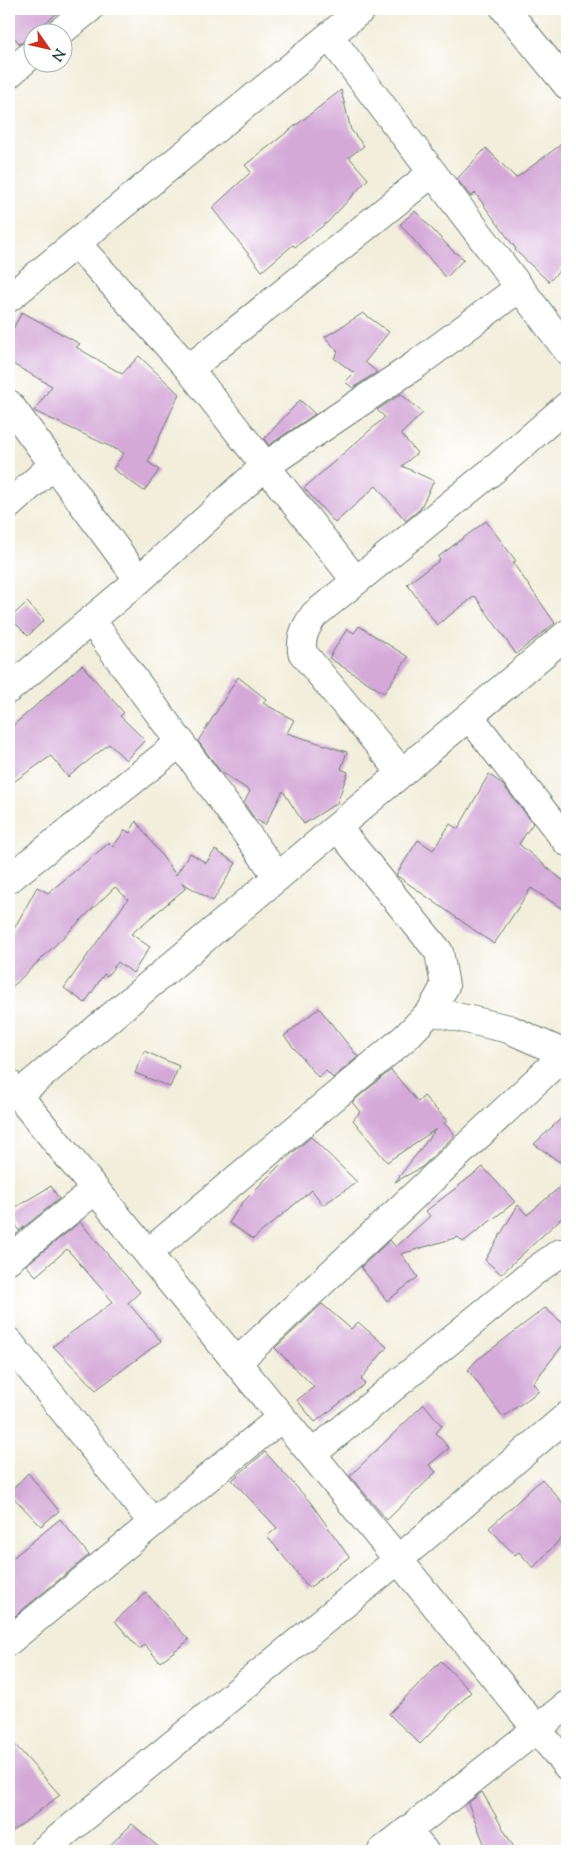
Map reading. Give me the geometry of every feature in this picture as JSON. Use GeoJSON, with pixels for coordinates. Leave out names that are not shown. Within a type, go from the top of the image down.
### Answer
{"type":"FeatureCollection","features":[{"type":"Feature","properties":{"kind":"street"},"geometry":{"type":"LineString","coordinates":[[72,22],[89,9]]}},
{"type":"Feature","properties":{"kind":"street"},"geometry":{"type":"LineString","coordinates":[[9,298],[362,9]]}},
{"type":"Feature","properties":{"kind":"street"},"geometry":{"type":"LineString","coordinates":[[505,9],[567,85]]}},
{"type":"Feature","properties":{"kind":"street"},"geometry":{"type":"LineString","coordinates":[[329,36],[567,350]]}},
{"type":"Feature","properties":{"kind":"street"},"geometry":{"type":"LineString","coordinates":[[189,370],[432,173]]}},
{"type":"Feature","properties":{"kind":"street"},"geometry":{"type":"LineString","coordinates":[[76,243],[189,370],[356,581]]}},
{"type":"Feature","properties":{"kind":"street"},"geometry":{"type":"LineString","coordinates":[[9,689],[139,580],[264,467],[414,366],[519,288]]}},
{"type":"Feature","properties":{"kind":"street"},"geometry":{"type":"LineString","coordinates":[[9,404],[139,580]]}},
{"type":"Feature","properties":{"kind":"street"},"geometry":{"type":"LineString","coordinates":[[402,773],[302,652],[304,628],[314,615],[497,466],[567,406]]}},
{"type":"Feature","properties":{"kind":"street"},"geometry":{"type":"LineString","coordinates":[[9,505],[54,464]]}},
{"type":"Feature","properties":{"kind":"street"},"geometry":{"type":"LineString","coordinates":[[91,620],[278,877]]}},
{"type":"Feature","properties":{"kind":"street"},"geometry":{"type":"LineString","coordinates":[[567,634],[278,877],[14,1089],[94,1191],[148,1253],[567,1766]]}},
{"type":"Feature","properties":{"kind":"street"},"geometry":{"type":"LineString","coordinates":[[469,716],[567,842]]}},
{"type":"Feature","properties":{"kind":"street"},"geometry":{"type":"LineString","coordinates":[[9,879],[180,742]]}},
{"type":"Feature","properties":{"kind":"street"},"geometry":{"type":"LineString","coordinates":[[148,1253],[406,1037],[431,1011],[445,986],[438,952],[337,827]]}},
{"type":"Feature","properties":{"kind":"street"},"geometry":{"type":"LineString","coordinates":[[237,1362],[566,1055],[509,1029],[431,1011]]}},
{"type":"Feature","properties":{"kind":"street"},"geometry":{"type":"LineString","coordinates":[[9,1259],[94,1191]]}},
{"type":"Feature","properties":{"kind":"street"},"geometry":{"type":"LineString","coordinates":[[312,1454],[536,1270],[560,1253],[567,1253]]}},
{"type":"Feature","properties":{"kind":"street"},"geometry":{"type":"LineString","coordinates":[[9,1342],[153,1523]]}},
{"type":"Feature","properties":{"kind":"street"},"geometry":{"type":"LineString","coordinates":[[43,1851],[399,1559],[567,1416]]}},
{"type":"Feature","properties":{"kind":"street"},"geometry":{"type":"LineString","coordinates":[[9,1642],[282,1417]]}},
{"type":"Feature","properties":{"kind":"street"},"geometry":{"type":"LineString","coordinates":[[382,1851],[567,1705]]}},
{"type":"Feature","properties":{"kind":"street"},"geometry":{"type":"LineString","coordinates":[[407,1831],[424,1851]]}},
{"type":"Feature","properties":{"kind":"building"},"geometry":{"type":"Polygon","coordinates":[[[9,9],[62,9],[46,22],[22,22],[22,42],[20,44],[9,32],[9,9]]]}},
{"type":"Feature","properties":{"kind":"building"},"geometry":{"type":"Polygon","coordinates":[[[341,90],[351,130],[364,146],[349,157],[368,179],[328,222],[295,247],[293,245],[262,271],[212,208],[251,172],[245,165],[341,90]]]}},
{"type":"Feature","properties":{"kind":"building"},"geometry":{"type":"Polygon","coordinates":[[[567,140],[567,262],[549,282],[515,250],[475,193],[471,197],[457,179],[486,148],[516,178],[567,140]]]}},
{"type":"Feature","properties":{"kind":"building"},"geometry":{"type":"Polygon","coordinates":[[[415,211],[453,251],[464,259],[446,278],[400,224],[415,211]]]}},
{"type":"Feature","properties":{"kind":"building"},"geometry":{"type":"Polygon","coordinates":[[[22,312],[80,344],[76,347],[122,374],[139,356],[179,394],[148,462],[159,470],[144,491],[113,469],[124,453],[34,411],[52,386],[9,362],[9,336],[22,312]]]}},
{"type":"Feature","properties":{"kind":"building"},"geometry":{"type":"Polygon","coordinates":[[[363,313],[389,332],[365,362],[377,372],[353,388],[345,382],[354,373],[334,358],[338,352],[325,337],[363,313]]]}},
{"type":"Feature","properties":{"kind":"building"},"geometry":{"type":"Polygon","coordinates":[[[401,394],[423,413],[401,434],[417,453],[402,466],[434,481],[420,509],[406,521],[376,486],[335,523],[304,488],[385,417],[377,410],[401,394]]]}},
{"type":"Feature","properties":{"kind":"building"},"geometry":{"type":"Polygon","coordinates":[[[300,400],[315,414],[269,445],[264,439],[300,400]]]}},
{"type":"Feature","properties":{"kind":"building"},"geometry":{"type":"Polygon","coordinates":[[[486,521],[516,561],[513,563],[555,623],[516,654],[475,596],[437,625],[407,584],[440,560],[438,557],[486,521]]]}},
{"type":"Feature","properties":{"kind":"building"},"geometry":{"type":"Polygon","coordinates":[[[27,602],[44,620],[28,636],[10,618],[27,602]]]}},
{"type":"Feature","properties":{"kind":"building"},"geometry":{"type":"Polygon","coordinates":[[[359,626],[408,657],[384,693],[329,658],[347,629],[354,633],[359,626]]]}},
{"type":"Feature","properties":{"kind":"building"},"geometry":{"type":"Polygon","coordinates":[[[82,665],[124,713],[120,716],[145,740],[126,760],[109,744],[68,777],[51,756],[9,785],[9,729],[82,665]]]}},
{"type":"Feature","properties":{"kind":"building"},"geometry":{"type":"Polygon","coordinates":[[[238,677],[266,699],[263,703],[294,720],[287,733],[347,752],[341,769],[348,772],[337,803],[304,824],[283,791],[265,825],[255,819],[244,803],[250,791],[221,772],[198,741],[238,677]]]}},
{"type":"Feature","properties":{"kind":"building"},"geometry":{"type":"Polygon","coordinates":[[[489,774],[503,785],[533,823],[519,844],[567,884],[567,912],[531,888],[494,944],[396,875],[418,840],[433,850],[450,824],[458,829],[489,774]]]}},
{"type":"Feature","properties":{"kind":"building"},"geometry":{"type":"Polygon","coordinates":[[[136,821],[176,875],[190,853],[206,863],[215,850],[236,863],[213,901],[181,882],[186,888],[131,934],[150,947],[133,973],[118,962],[107,976],[104,974],[85,1003],[64,988],[128,899],[115,887],[9,990],[9,938],[37,887],[48,893],[109,843],[113,847],[125,830],[130,833],[136,821]]]}},
{"type":"Feature","properties":{"kind":"building"},"geometry":{"type":"Polygon","coordinates":[[[319,1008],[358,1057],[333,1078],[326,1071],[318,1077],[284,1036],[319,1008]]]}},
{"type":"Feature","properties":{"kind":"building"},"geometry":{"type":"Polygon","coordinates":[[[144,1051],[179,1066],[170,1087],[135,1073],[144,1051]]]}},
{"type":"Feature","properties":{"kind":"building"},"geometry":{"type":"Polygon","coordinates":[[[391,1070],[418,1102],[424,1096],[447,1121],[444,1123],[455,1135],[422,1167],[395,1182],[436,1129],[387,1162],[353,1120],[360,1112],[352,1102],[391,1070]]]}},
{"type":"Feature","properties":{"kind":"building"},"geometry":{"type":"Polygon","coordinates":[[[567,1113],[567,1167],[534,1144],[567,1113]]]}},
{"type":"Feature","properties":{"kind":"building"},"geometry":{"type":"Polygon","coordinates":[[[311,1137],[357,1182],[323,1205],[312,1190],[253,1239],[229,1223],[242,1203],[291,1154],[311,1137]]]}},
{"type":"Feature","properties":{"kind":"building"},"geometry":{"type":"Polygon","coordinates":[[[483,1167],[515,1202],[463,1242],[458,1237],[401,1254],[418,1277],[387,1301],[361,1267],[390,1240],[396,1247],[430,1216],[426,1211],[483,1167]]]}},
{"type":"Feature","properties":{"kind":"building"},"geometry":{"type":"Polygon","coordinates":[[[567,1181],[567,1213],[501,1274],[485,1260],[518,1205],[527,1215],[567,1181]]]}},
{"type":"Feature","properties":{"kind":"building"},"geometry":{"type":"Polygon","coordinates":[[[51,1186],[59,1199],[19,1231],[9,1211],[51,1186]]]}},
{"type":"Feature","properties":{"kind":"building"},"geometry":{"type":"Polygon","coordinates":[[[80,1222],[140,1292],[128,1303],[161,1341],[96,1390],[53,1346],[113,1302],[67,1249],[36,1276],[26,1265],[80,1222]]]}},
{"type":"Feature","properties":{"kind":"building"},"geometry":{"type":"Polygon","coordinates":[[[322,1304],[351,1329],[358,1322],[387,1347],[361,1379],[365,1384],[315,1422],[297,1400],[314,1387],[275,1348],[322,1304]]]}},
{"type":"Feature","properties":{"kind":"building"},"geometry":{"type":"Polygon","coordinates":[[[545,1308],[567,1327],[567,1340],[533,1383],[539,1391],[503,1417],[468,1370],[476,1361],[545,1308]]]}},
{"type":"Feature","properties":{"kind":"building"},"geometry":{"type":"Polygon","coordinates":[[[424,1404],[442,1426],[436,1433],[449,1448],[429,1465],[436,1472],[387,1520],[350,1476],[424,1404]]]}},
{"type":"Feature","properties":{"kind":"building"},"geometry":{"type":"Polygon","coordinates":[[[265,1452],[311,1503],[349,1557],[309,1588],[267,1536],[277,1528],[232,1480],[265,1452]]]}},
{"type":"Feature","properties":{"kind":"building"},"geometry":{"type":"Polygon","coordinates":[[[28,1473],[59,1511],[41,1526],[9,1493],[28,1473]]]}},
{"type":"Feature","properties":{"kind":"building"},"geometry":{"type":"Polygon","coordinates":[[[542,1479],[567,1508],[567,1532],[533,1568],[519,1552],[515,1555],[489,1528],[542,1479]]]}},
{"type":"Feature","properties":{"kind":"building"},"geometry":{"type":"Polygon","coordinates":[[[60,1519],[89,1555],[9,1621],[9,1561],[60,1519]]]}},
{"type":"Feature","properties":{"kind":"building"},"geometry":{"type":"Polygon","coordinates":[[[146,1593],[189,1640],[160,1662],[145,1645],[139,1649],[115,1621],[146,1593]]]}},
{"type":"Feature","properties":{"kind":"building"},"geometry":{"type":"Polygon","coordinates":[[[441,1661],[471,1692],[420,1744],[389,1714],[441,1661]]]}},
{"type":"Feature","properties":{"kind":"building"},"geometry":{"type":"Polygon","coordinates":[[[9,1738],[60,1795],[9,1834],[9,1738]]]}},
{"type":"Feature","properties":{"kind":"building"},"geometry":{"type":"Polygon","coordinates":[[[482,1792],[516,1851],[487,1851],[468,1803],[482,1792]]]}},
{"type":"Feature","properties":{"kind":"building"},"geometry":{"type":"Polygon","coordinates":[[[132,1824],[163,1851],[104,1851],[132,1824]]]}}]}
